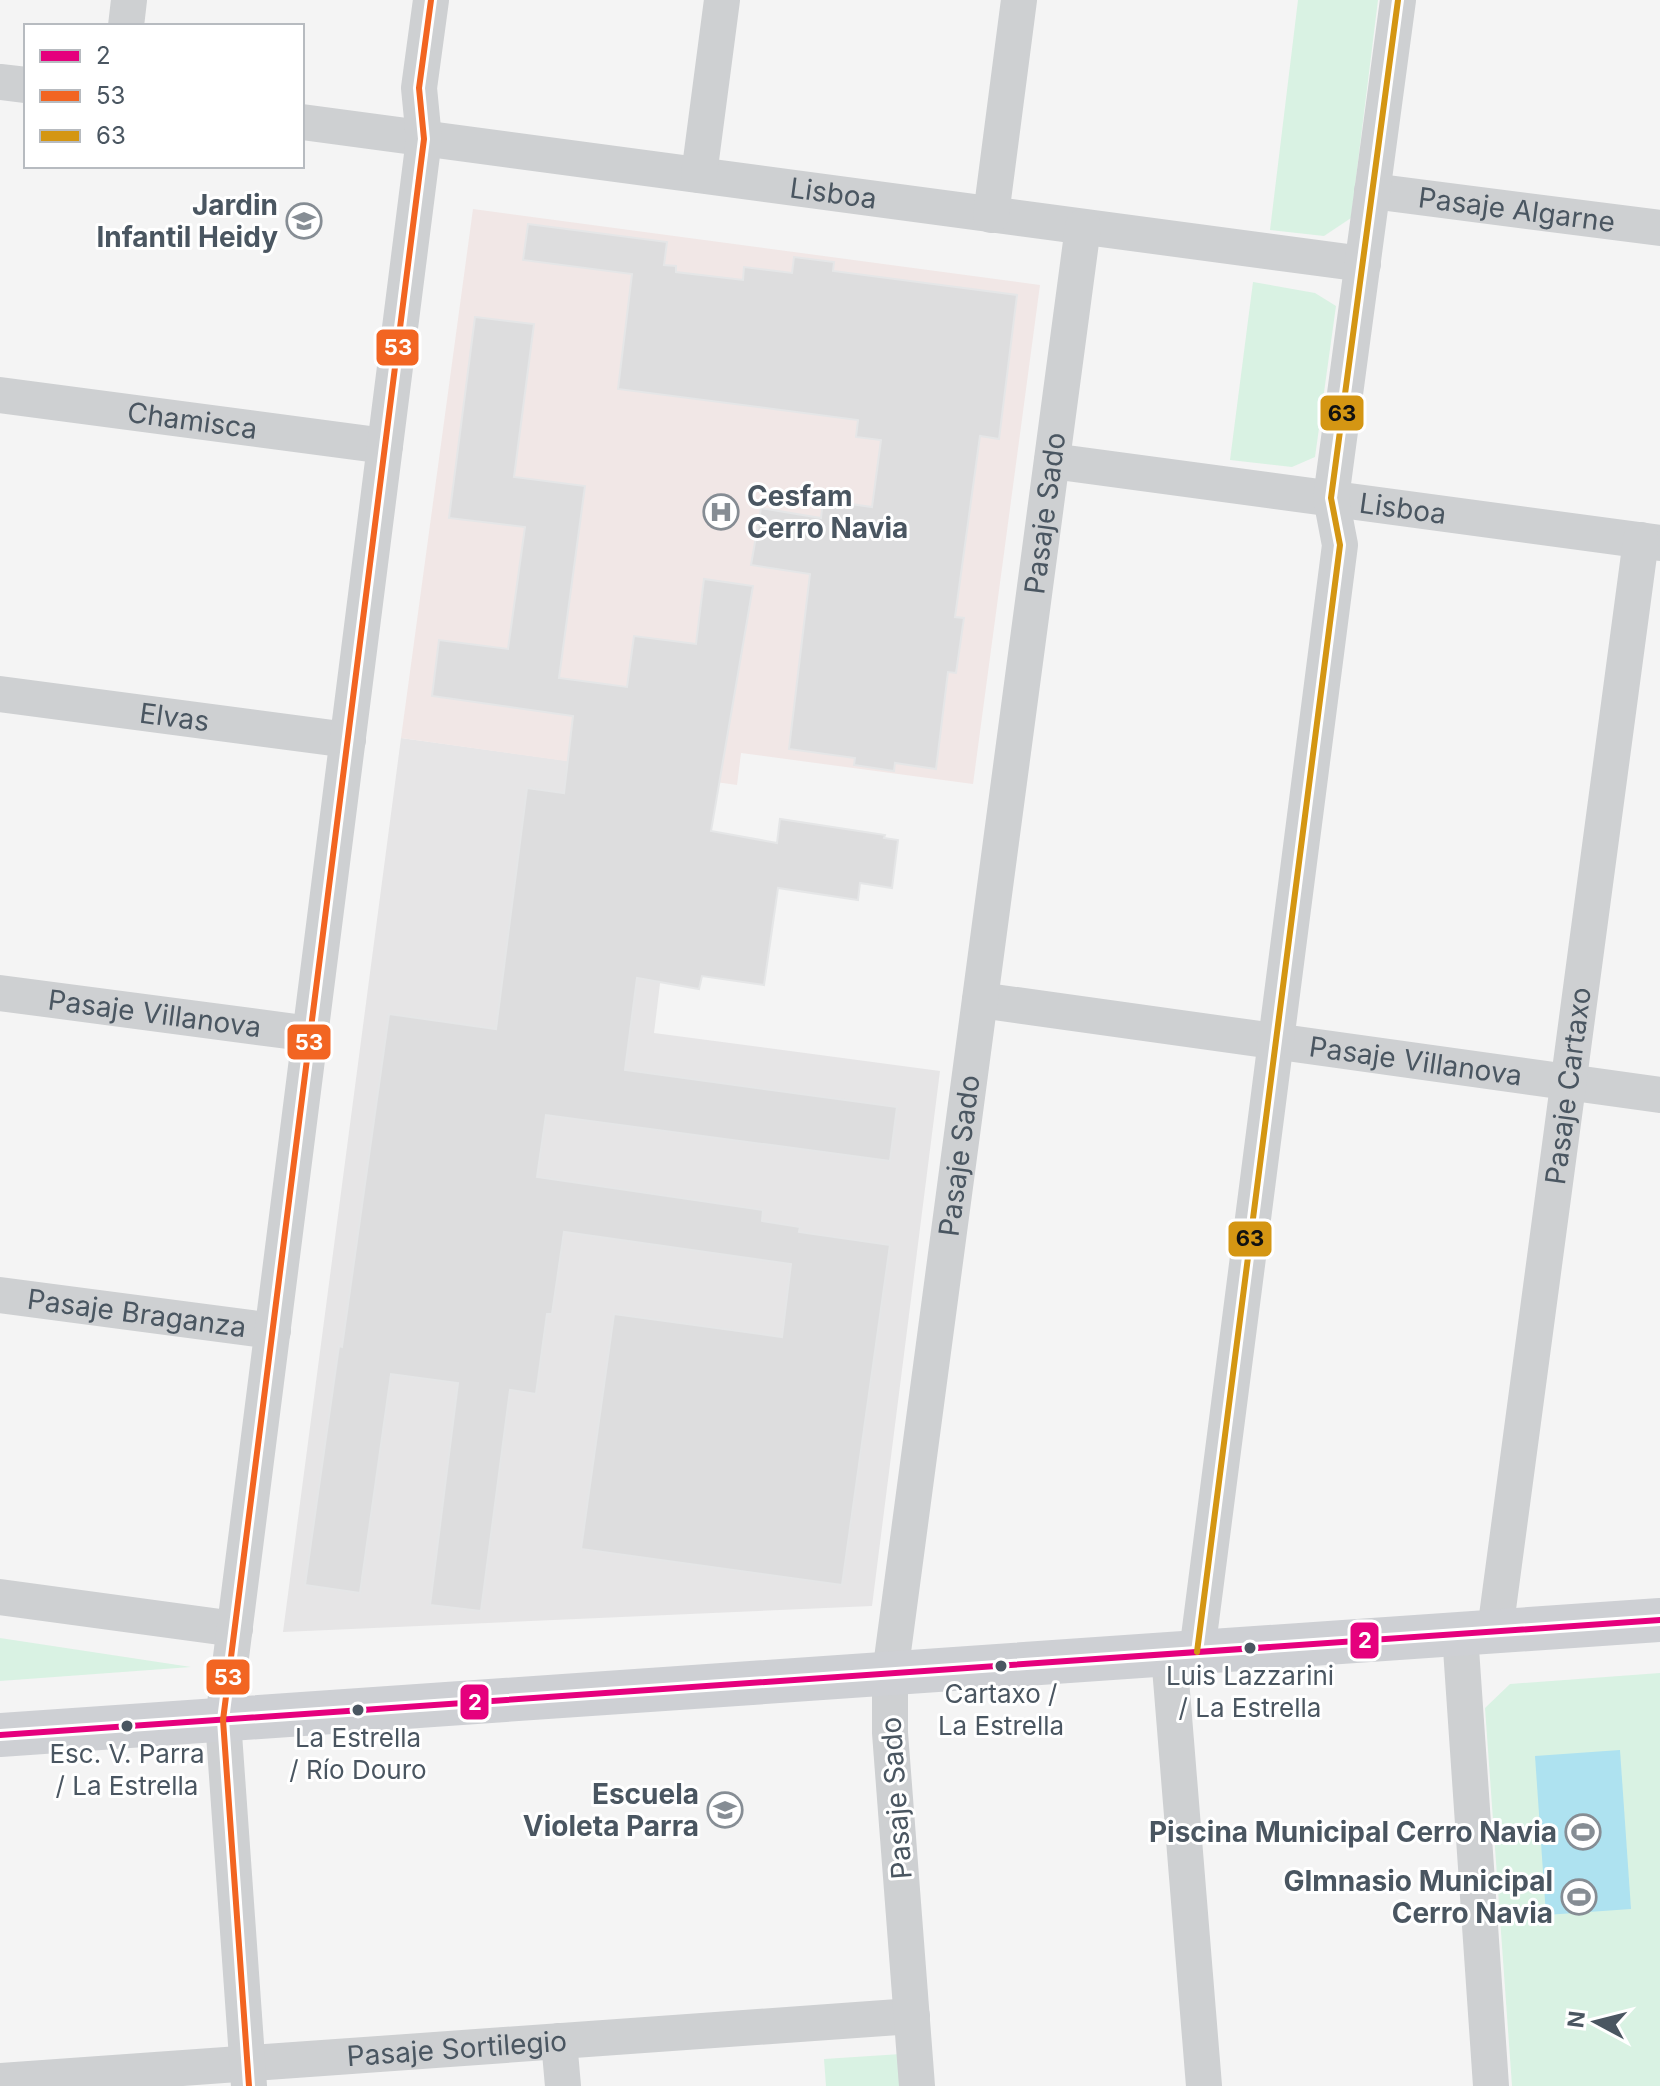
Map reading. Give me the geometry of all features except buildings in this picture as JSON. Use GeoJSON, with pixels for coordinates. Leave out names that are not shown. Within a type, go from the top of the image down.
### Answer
{"type":"FeatureCollection","features":[{"type":"Feature","properties":{"kind":"main road"},"geometry":{"type":"LineString","coordinates":[[0,1735],[1660,1620]]}},
{"type":"Feature","properties":{"kind":"street"},"geometry":{"type":"LineString","coordinates":[[126,24],[129,0]]}},
{"type":"Feature","properties":{"kind":"street"},"geometry":{"type":"LineString","coordinates":[[249,2075],[223,1720],[424,139],[419,88],[431,0]]}},
{"type":"Feature","properties":{"kind":"street"},"geometry":{"type":"LineString","coordinates":[[699,175],[722,0]]}},
{"type":"Feature","properties":{"kind":"street"},"geometry":{"type":"LineString","coordinates":[[991,215],[1019,0]]}},
{"type":"Feature","properties":{"kind":"street"},"geometry":{"type":"LineString","coordinates":[[1204,2086],[1183,1654],[1276,1041],[1340,545],[1331,498],[1398,0]]}},
{"type":"Feature","properties":{"kind":"street"},"geometry":{"type":"LineString","coordinates":[[0,82],[24,85]]}},
{"type":"Feature","properties":{"kind":"street","name":"Lisboa"},"geometry":{"type":"LineString","coordinates":[[304,122],[1363,264]]}},
{"type":"Feature","properties":{"kind":"street","name":"Pasaje Algarne"},"geometry":{"type":"LineString","coordinates":[[1372,191],[1660,228]]}},
{"type":"Feature","properties":{"kind":"street","name":"Pasaje Sado"},"geometry":{"type":"LineString","coordinates":[[917,2086],[890,1733],[890,1674],[1083,227]]}},
{"type":"Feature","properties":{"kind":"street","name":"Chamisca"},"geometry":{"type":"LineString","coordinates":[[0,395],[385,446]]}},
{"type":"Feature","properties":{"kind":"street","name":"Lisboa"},"geometry":{"type":"LineString","coordinates":[[1052,461],[1650,541]]}},
{"type":"Feature","properties":{"kind":"street","name":"Pasaje Cartaxo"},"geometry":{"type":"LineString","coordinates":[[1491,2086],[1477,1633],[1568,1082],[1650,541]]}},
{"type":"Feature","properties":{"kind":"street","name":"Elvas"},"geometry":{"type":"LineString","coordinates":[[0,694],[348,740]]}},
{"type":"Feature","properties":{"kind":"street","name":"Pasaje Villanova"},"geometry":{"type":"LineString","coordinates":[[0,993],[311,1034]]}},
{"type":"Feature","properties":{"kind":"street","name":"Pasaje Villanova"},"geometry":{"type":"LineString","coordinates":[[980,1000],[1660,1095]]}},
{"type":"Feature","properties":{"kind":"street","name":"Pasaje Braganza"},"geometry":{"type":"LineString","coordinates":[[0,1295],[273,1331]]}},
{"type":"Feature","properties":{"kind":"street"},"geometry":{"type":"LineString","coordinates":[[0,1597],[235,1629]]}},
{"type":"Feature","properties":{"kind":"street","name":"Pasaje Sortilegio"},"geometry":{"type":"LineString","coordinates":[[0,2081],[249,2075],[559,2041],[912,2016]]}},
{"type":"Feature","properties":{"kind":"street"},"geometry":{"type":"LineString","coordinates":[[559,2041],[563,2086]]}},
{"type":"Feature","properties":{"kind":"shaded area","name":"Cesfam Cerro Navia"},"geometry":{"type":"Polygon","coordinates":[[[473,209],[1040,285],[973,784],[741,753],[737,785],[401,738],[473,209]]]}},
{"type":"Feature","properties":{"kind":"shaded area"},"geometry":{"type":"Polygon","coordinates":[[[401,738],[685,777],[654,1033],[940,1071],[872,1606],[283,1632],[401,738]]]}},
{"type":"Feature","properties":{"kind":"green space"},"geometry":{"type":"Polygon","coordinates":[[[1298,0],[1378,0],[1351,218],[1324,236],[1270,230],[1298,0]]]}},
{"type":"Feature","properties":{"kind":"green space"},"geometry":{"type":"Polygon","coordinates":[[[1253,282],[1315,293],[1336,306],[1315,457],[1292,467],[1230,460],[1253,282]]]}},
{"type":"Feature","properties":{"kind":"green space"},"geometry":{"type":"Polygon","coordinates":[[[0,1638],[191,1667],[0,1681],[0,1638]]]}},
{"type":"Feature","properties":{"kind":"green space","name":"GImnasio Municipal Cerro Navia"},"geometry":{"type":"Polygon","coordinates":[[[1660,1673],[1660,2086],[1512,2086],[1485,1708],[1510,1684],[1660,1673]]]}},
{"type":"Feature","properties":{"kind":"green space"},"geometry":{"type":"Polygon","coordinates":[[[901,2054],[903,2086],[826,2086],[824,2059],[901,2054]]]}},
{"type":"Feature","properties":{"kind":"water","name":"Piscina Municipal Cerro Navia"},"geometry":{"type":"Polygon","coordinates":[[[1620,1750],[1631,1909],[1546,1915],[1535,1756],[1620,1750]]]}},
{"type":"Feature","properties":{"kind":"transit line","name":"53"},"geometry":{"type":"LineString","coordinates":[[249,2086],[223,1720],[424,139],[419,88],[431,0]]}},
{"type":"Feature","properties":{"kind":"transit line","name":"63"},"geometry":{"type":"LineString","coordinates":[[1197,1652],[1340,545],[1331,498],[1398,0]]}},
{"type":"Feature","properties":{"kind":"transit line","name":"2"},"geometry":{"type":"LineString","coordinates":[[0,1735],[1660,1620]]}},
{"type":"Feature","properties":{"kind":"place","name":"Jardin Infantil Heidy"},"geometry":{"type":"Point","coordinates":[304,221]}},
{"type":"Feature","properties":{"kind":"place","name":"Cesfam Cerro Navia"},"geometry":{"type":"Point","coordinates":[721,512]}},
{"type":"Feature","properties":{"kind":"place","name":"Luis Lazzarini / La Estrella"},"geometry":{"type":"Point","coordinates":[1250,1648]}},
{"type":"Feature","properties":{"kind":"place","name":"Cartaxo / La Estrella"},"geometry":{"type":"Point","coordinates":[1001,1666]}},
{"type":"Feature","properties":{"kind":"place","name":"La Estrella / Río Douro"},"geometry":{"type":"Point","coordinates":[358,1710]}},
{"type":"Feature","properties":{"kind":"place","name":"Esc. V. Parra / La Estrella"},"geometry":{"type":"Point","coordinates":[127,1726]}},
{"type":"Feature","properties":{"kind":"place","name":"Escuela Violeta Parra"},"geometry":{"type":"Point","coordinates":[725,1810]}},
{"type":"Feature","properties":{"kind":"place","name":"Piscina Municipal Cerro Navia"},"geometry":{"type":"Point","coordinates":[1583,1832]}},
{"type":"Feature","properties":{"kind":"place","name":"GImnasio Municipal Cerro Navia"},"geometry":{"type":"Point","coordinates":[1579,1897]}}]}
